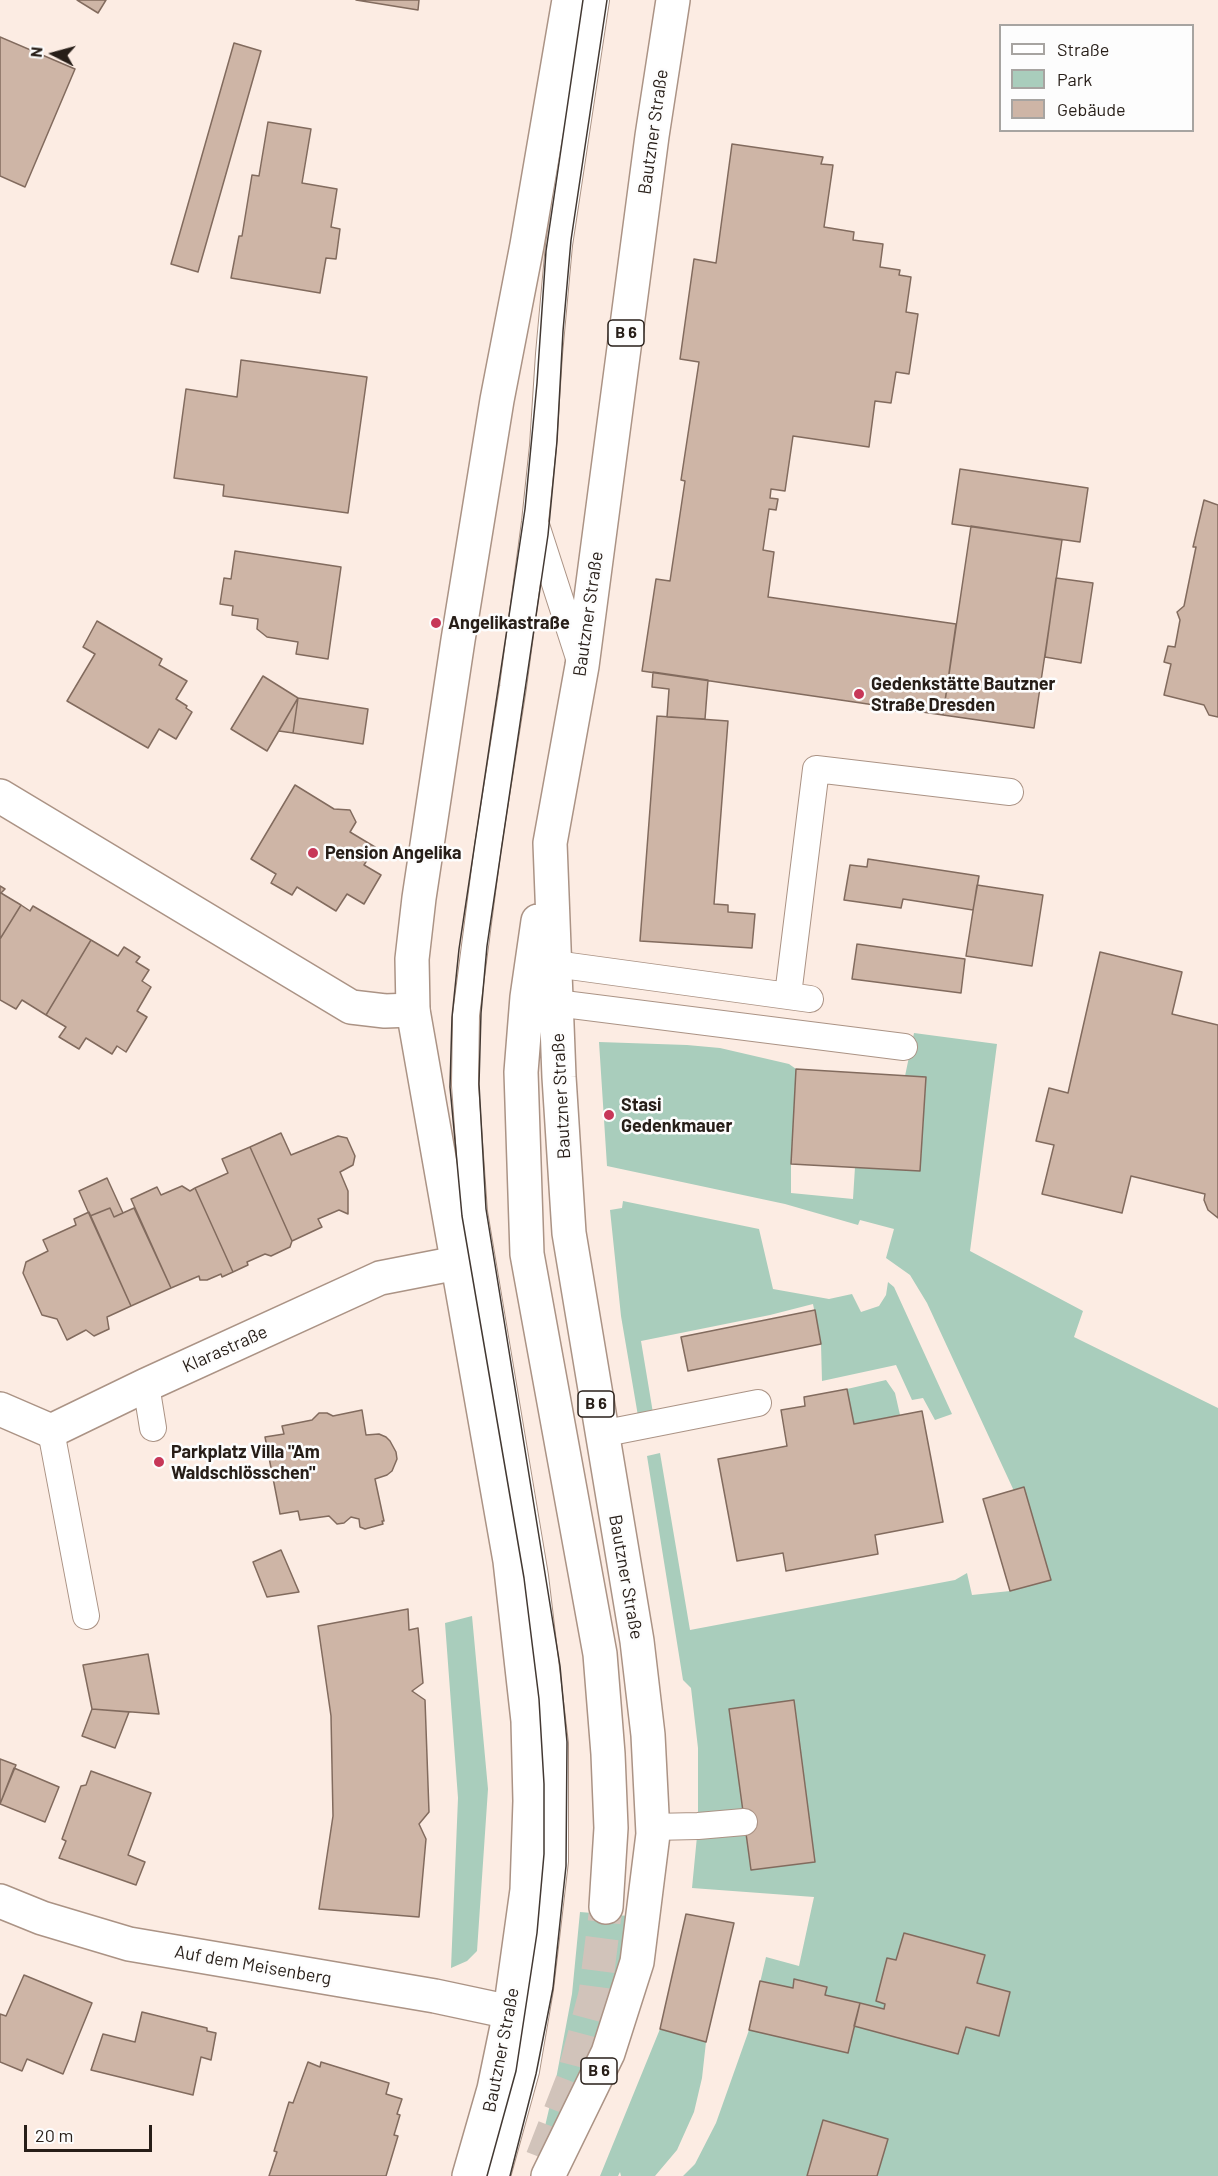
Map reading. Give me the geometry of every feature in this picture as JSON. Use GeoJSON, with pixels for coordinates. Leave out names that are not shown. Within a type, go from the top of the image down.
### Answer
{"type":"FeatureCollection","features":[{"type":"Feature","properties":{"kind":"main road","name":"Bautzner Straße"},"geometry":{"type":"LineString","coordinates":[[469,2176],[494,2089],[510,2012],[527,1890],[530,1801],[528,1721],[510,1561],[412,1010],[412,959],[449,698],[497,400],[570,0]]}},
{"type":"Feature","properties":{"kind":"main road","name":"Bautzner Straße"},"geometry":{"type":"LineString","coordinates":[[548,2176],[608,2054],[637,1962],[646,1898],[652,1827],[648,1736],[637,1641],[569,1233],[550,843],[582,666],[652,136],[673,0]]}},
{"type":"Feature","properties":{"kind":"main road"},"geometry":{"type":"LineString","coordinates":[[0,796],[351,1007],[385,1011],[412,1010]]}},
{"type":"Feature","properties":{"kind":"main road"},"geometry":{"type":"LineString","coordinates":[[550,843],[527,997],[520,1072],[527,1254],[600,1654],[608,1754],[610,1828],[606,1907]]}},
{"type":"Feature","properties":{"kind":"main road","name":"Klarastraße"},"geometry":{"type":"LineString","coordinates":[[51,1431],[380,1278],[457,1263]]}},
{"type":"Feature","properties":{"kind":"main road"},"geometry":{"type":"LineString","coordinates":[[0,1409],[51,1431]]}},
{"type":"Feature","properties":{"kind":"main road","name":"Auf dem Meisenberg"},"geometry":{"type":"LineString","coordinates":[[0,1902],[42,1918],[129,1944],[435,1996],[510,2012]]}},
{"type":"Feature","properties":{"kind":"lane"},"geometry":{"type":"LineString","coordinates":[[497,2176],[526,2071],[540,1989],[555,1861],[555,1744],[535,1576],[474,1212],[465,1085],[466,1027],[475,938],[536,522],[559,245],[596,0]]}},
{"type":"Feature","properties":{"kind":"lane"},"geometry":{"type":"LineString","coordinates":[[527,245],[549,354]]}},
{"type":"Feature","properties":{"kind":"lane"},"geometry":{"type":"LineString","coordinates":[[536,522],[582,666]]}},
{"type":"Feature","properties":{"kind":"lane"},"geometry":{"type":"LineString","coordinates":[[555,964],[799,997],[816,769],[1010,792]]}},
{"type":"Feature","properties":{"kind":"lane"},"geometry":{"type":"LineString","coordinates":[[556,1003],[904,1047]]}},
{"type":"Feature","properties":{"kind":"lane"},"geometry":{"type":"LineString","coordinates":[[445,1199],[450,1087],[466,1027]]}},
{"type":"Feature","properties":{"kind":"lane"},"geometry":{"type":"LineString","coordinates":[[146,1385],[153,1428]]}},
{"type":"Feature","properties":{"kind":"lane"},"geometry":{"type":"LineString","coordinates":[[601,1434],[758,1403]]}},
{"type":"Feature","properties":{"kind":"lane"},"geometry":{"type":"LineString","coordinates":[[51,1431],[86,1616]]}},
{"type":"Feature","properties":{"kind":"lane"},"geometry":{"type":"LineString","coordinates":[[652,1827],[744,1822]]}},
{"type":"Feature","properties":{"kind":"green space"},"geometry":{"type":"Polygon","coordinates":[[[914,1033],[997,1044],[970,1251],[1083,1311],[1074,1337],[1218,1408],[1218,2176],[683,2176],[695,2164],[716,2123],[749,2030],[766,1957],[799,1966],[814,1897],[692,1888],[698,1826],[698,1748],[691,1688],[683,1680],[647,1456],[660,1453],[690,1630],[955,1580],[967,1573],[972,1595],[1010,1591],[1050,1580],[1014,1491],[927,1303],[910,1275],[886,1258],[894,1229],[860,1220],[858,1225],[785,1204],[607,1166],[599,1042],[720,1048],[789,1064],[796,1069],[791,1193],[853,1199],[855,1167],[920,1171],[926,1077],[905,1076],[914,1033]]]}},
{"type":"Feature","properties":{"kind":"green space"},"geometry":{"type":"Polygon","coordinates":[[[623,1201],[759,1229],[773,1289],[829,1299],[852,1294],[861,1312],[879,1306],[886,1295],[888,1282],[894,1287],[952,1414],[935,1420],[923,1398],[912,1400],[896,1365],[822,1381],[821,1344],[813,1304],[641,1341],[653,1413],[638,1416],[621,1316],[610,1210],[622,1208],[623,1201]]]}},
{"type":"Feature","properties":{"kind":"green space"},"geometry":{"type":"Polygon","coordinates":[[[886,1380],[895,1393],[900,1415],[854,1424],[847,1389],[886,1380]]]}},
{"type":"Feature","properties":{"kind":"green space"},"geometry":{"type":"Polygon","coordinates":[[[472,1616],[488,1789],[477,1951],[467,1961],[451,1968],[458,1798],[445,1623],[472,1616]]]}},
{"type":"Feature","properties":{"kind":"green space"},"geometry":{"type":"Polygon","coordinates":[[[580,1912],[629,1916],[618,1968],[596,2040],[546,2154],[539,2152],[572,1994],[580,1912]]]}},
{"type":"Feature","properties":{"kind":"green space"},"geometry":{"type":"Polygon","coordinates":[[[660,2029],[706,2042],[702,2078],[694,2112],[677,2150],[655,2176],[621,2176],[620,2172],[618,2176],[600,2176],[660,2029]]]}},
{"type":"Feature","properties":{"kind":"building"},"geometry":{"type":"Polygon","coordinates":[[[77,0],[106,0],[98,13],[77,0]]]}},
{"type":"Feature","properties":{"kind":"building"},"geometry":{"type":"Polygon","coordinates":[[[356,0],[419,0],[418,10],[356,0]]]}},
{"type":"Feature","properties":{"kind":"building"},"geometry":{"type":"Polygon","coordinates":[[[0,37],[75,69],[25,187],[0,176],[0,37]]]}},
{"type":"Feature","properties":{"kind":"building"},"geometry":{"type":"Polygon","coordinates":[[[234,43],[261,51],[198,272],[171,264],[234,43]]]}},
{"type":"Feature","properties":{"kind":"building"},"geometry":{"type":"Polygon","coordinates":[[[268,122],[311,129],[302,183],[337,189],[331,227],[340,229],[336,259],[326,258],[320,293],[231,278],[239,236],[242,236],[252,175],[259,176],[268,122]]]}},
{"type":"Feature","properties":{"kind":"building"},"geometry":{"type":"Polygon","coordinates":[[[732,144],[823,157],[821,164],[833,165],[824,227],[854,232],[853,240],[883,244],[880,267],[900,270],[899,275],[911,277],[906,312],[918,314],[909,374],[896,372],[891,403],[875,401],[869,447],[793,436],[785,491],[771,489],[770,498],[778,499],[776,510],[769,509],[763,550],[774,552],[768,597],[956,624],[943,715],[642,671],[656,579],[670,581],[685,481],[681,480],[699,362],[680,359],[694,259],[716,263],[732,144]]]}},
{"type":"Feature","properties":{"kind":"building"},"geometry":{"type":"Polygon","coordinates":[[[241,360],[367,377],[348,513],[223,496],[224,485],[174,478],[186,389],[237,397],[241,360]]]}},
{"type":"Feature","properties":{"kind":"building"},"geometry":{"type":"Polygon","coordinates":[[[960,469],[1088,488],[1080,542],[952,524],[960,469]]]}},
{"type":"Feature","properties":{"kind":"building"},"geometry":{"type":"Polygon","coordinates":[[[1204,500],[1218,505],[1218,717],[1209,715],[1204,705],[1164,695],[1171,664],[1164,662],[1168,646],[1175,647],[1180,620],[1177,612],[1184,606],[1196,547],[1193,547],[1204,500]]]}},
{"type":"Feature","properties":{"kind":"building"},"geometry":{"type":"Polygon","coordinates":[[[971,526],[1062,540],[1034,728],[943,715],[971,526]]]}},
{"type":"Feature","properties":{"kind":"building"},"geometry":{"type":"Polygon","coordinates":[[[235,551],[341,567],[328,659],[296,654],[298,642],[267,637],[257,629],[258,619],[232,615],[233,606],[220,604],[224,578],[231,579],[235,551]]]}},
{"type":"Feature","properties":{"kind":"building"},"geometry":{"type":"Polygon","coordinates":[[[1056,578],[1093,583],[1081,663],[1045,657],[1056,578]]]}},
{"type":"Feature","properties":{"kind":"building"},"geometry":{"type":"Polygon","coordinates":[[[97,621],[162,659],[159,665],[187,681],[176,699],[192,712],[176,739],[159,729],[148,748],[67,701],[95,654],[83,647],[97,621]]]}},
{"type":"Feature","properties":{"kind":"building"},"geometry":{"type":"Polygon","coordinates":[[[653,672],[708,680],[705,719],[667,717],[669,689],[652,687],[653,672]]]}},
{"type":"Feature","properties":{"kind":"building"},"geometry":{"type":"Polygon","coordinates":[[[263,676],[298,698],[267,751],[231,729],[263,676]]]}},
{"type":"Feature","properties":{"kind":"building"},"geometry":{"type":"Polygon","coordinates":[[[298,698],[293,733],[279,731],[298,698]]]}},
{"type":"Feature","properties":{"kind":"building"},"geometry":{"type":"Polygon","coordinates":[[[298,698],[368,709],[363,744],[293,733],[298,698]]]}},
{"type":"Feature","properties":{"kind":"building"},"geometry":{"type":"Polygon","coordinates":[[[657,716],[728,721],[714,904],[728,905],[728,912],[755,914],[752,948],[640,941],[657,716]]]}},
{"type":"Feature","properties":{"kind":"building","name":"Pension Angelika"},"geometry":{"type":"Polygon","coordinates":[[[295,785],[334,809],[350,810],[356,822],[350,832],[375,847],[364,865],[381,875],[364,904],[347,894],[336,911],[297,887],[292,895],[271,883],[276,874],[251,859],[295,785]]]}},
{"type":"Feature","properties":{"kind":"building"},"geometry":{"type":"Polygon","coordinates":[[[868,859],[979,876],[973,910],[903,899],[901,908],[844,900],[850,865],[867,867],[868,859]]]}},
{"type":"Feature","properties":{"kind":"building"},"geometry":{"type":"Polygon","coordinates":[[[977,885],[1043,895],[1032,966],[966,956],[977,885]]]}},
{"type":"Feature","properties":{"kind":"building"},"geometry":{"type":"Polygon","coordinates":[[[0,886],[5,889],[1,893],[21,905],[0,939],[0,886]]]}},
{"type":"Feature","properties":{"kind":"building"},"geometry":{"type":"Polygon","coordinates":[[[21,905],[30,911],[33,906],[91,940],[46,1015],[22,1000],[16,1009],[0,1000],[0,939],[21,905]]]}},
{"type":"Feature","properties":{"kind":"building"},"geometry":{"type":"Polygon","coordinates":[[[91,940],[118,956],[124,947],[140,957],[136,962],[149,970],[142,981],[151,987],[137,1011],[147,1017],[126,1052],[117,1046],[112,1054],[86,1038],[79,1049],[59,1037],[66,1027],[46,1015],[91,940]]]}},
{"type":"Feature","properties":{"kind":"building"},"geometry":{"type":"Polygon","coordinates":[[[857,944],[965,959],[961,993],[852,979],[857,944]]]}},
{"type":"Feature","properties":{"kind":"building"},"geometry":{"type":"Polygon","coordinates":[[[1100,952],[1182,972],[1172,1014],[1218,1025],[1218,1218],[1208,1210],[1204,1200],[1205,1194],[1131,1176],[1122,1213],[1042,1194],[1054,1145],[1036,1141],[1049,1088],[1068,1093],[1100,952]]]}},
{"type":"Feature","properties":{"kind":"building"},"geometry":{"type":"Polygon","coordinates":[[[796,1069],[926,1077],[920,1171],[791,1164],[796,1069]]]}},
{"type":"Feature","properties":{"kind":"building"},"geometry":{"type":"Polygon","coordinates":[[[281,1133],[291,1155],[338,1136],[347,1138],[355,1156],[353,1165],[340,1172],[348,1191],[348,1214],[339,1210],[318,1219],[322,1227],[292,1241],[250,1147],[281,1133]]]}},
{"type":"Feature","properties":{"kind":"building"},"geometry":{"type":"Polygon","coordinates":[[[250,1147],[292,1241],[290,1247],[271,1256],[265,1254],[247,1262],[248,1265],[233,1272],[195,1188],[228,1173],[222,1159],[250,1147]]]}},
{"type":"Feature","properties":{"kind":"building"},"geometry":{"type":"Polygon","coordinates":[[[107,1178],[123,1213],[114,1217],[110,1208],[90,1216],[79,1191],[107,1178]]]}},
{"type":"Feature","properties":{"kind":"building"},"geometry":{"type":"Polygon","coordinates":[[[182,1186],[190,1191],[195,1188],[233,1272],[207,1280],[200,1280],[199,1276],[171,1288],[131,1199],[157,1187],[161,1195],[182,1186]]]}},
{"type":"Feature","properties":{"kind":"building"},"geometry":{"type":"Polygon","coordinates":[[[110,1208],[114,1217],[134,1208],[171,1288],[131,1306],[90,1216],[110,1208]]]}},
{"type":"Feature","properties":{"kind":"building"},"geometry":{"type":"Polygon","coordinates":[[[89,1212],[131,1306],[107,1317],[109,1329],[94,1336],[86,1330],[67,1340],[57,1319],[42,1315],[23,1273],[26,1262],[48,1251],[43,1240],[76,1225],[74,1219],[89,1212]]]}},
{"type":"Feature","properties":{"kind":"building"},"geometry":{"type":"Polygon","coordinates":[[[815,1310],[821,1344],[688,1371],[681,1337],[815,1310]]]}},
{"type":"Feature","properties":{"kind":"building"},"geometry":{"type":"Polygon","coordinates":[[[847,1389],[854,1424],[922,1411],[943,1522],[875,1535],[878,1554],[786,1571],[783,1553],[737,1561],[718,1459],[787,1446],[781,1410],[805,1406],[804,1397],[847,1389]]]}},
{"type":"Feature","properties":{"kind":"building"},"geometry":{"type":"Polygon","coordinates":[[[362,1410],[366,1435],[379,1434],[386,1437],[396,1452],[397,1459],[392,1471],[375,1479],[383,1524],[365,1529],[360,1527],[359,1519],[351,1517],[344,1523],[337,1524],[329,1516],[300,1520],[298,1511],[280,1514],[265,1437],[284,1434],[282,1426],[312,1420],[319,1413],[333,1416],[362,1410]]]}},
{"type":"Feature","properties":{"kind":"building"},"geometry":{"type":"Polygon","coordinates":[[[1024,1487],[1051,1580],[1010,1591],[983,1499],[1024,1487]]]}},
{"type":"Feature","properties":{"kind":"building"},"geometry":{"type":"Polygon","coordinates":[[[281,1550],[299,1592],[267,1597],[253,1562],[281,1550]]]}},
{"type":"Feature","properties":{"kind":"building"},"geometry":{"type":"Polygon","coordinates":[[[408,1609],[409,1630],[418,1628],[423,1683],[412,1691],[425,1700],[429,1812],[419,1824],[426,1839],[419,1917],[319,1909],[333,1816],[331,1716],[318,1626],[408,1609]]]}},
{"type":"Feature","properties":{"kind":"building"},"geometry":{"type":"Polygon","coordinates":[[[148,1654],[159,1714],[92,1709],[83,1665],[148,1654]]]}},
{"type":"Feature","properties":{"kind":"building"},"geometry":{"type":"Polygon","coordinates":[[[794,1700],[815,1862],[751,1870],[729,1709],[794,1700]]]}},
{"type":"Feature","properties":{"kind":"building"},"geometry":{"type":"Polygon","coordinates":[[[92,1709],[129,1712],[115,1748],[82,1736],[92,1709]]]}},
{"type":"Feature","properties":{"kind":"building"},"geometry":{"type":"Polygon","coordinates":[[[0,1759],[16,1765],[0,1804],[0,1759]]]}},
{"type":"Feature","properties":{"kind":"building"},"geometry":{"type":"Polygon","coordinates":[[[14,1768],[59,1787],[45,1822],[0,1804],[14,1768]]]}},
{"type":"Feature","properties":{"kind":"building"},"geometry":{"type":"Polygon","coordinates":[[[91,1771],[151,1793],[128,1855],[145,1862],[136,1885],[59,1858],[66,1841],[62,1839],[81,1786],[86,1785],[91,1771]]]}},
{"type":"Feature","properties":{"kind":"building"},"geometry":{"type":"Polygon","coordinates":[[[686,1914],[734,1923],[706,2042],[660,2029],[686,1914]]]}},
{"type":"Feature","properties":{"kind":"building"},"geometry":{"type":"Polygon","coordinates":[[[904,1933],[985,1955],[977,1983],[1010,1992],[999,2036],[966,2027],[958,2054],[854,2026],[860,2003],[884,2009],[885,2004],[876,2001],[887,1958],[896,1960],[904,1933]]]}},
{"type":"Feature","properties":{"kind":"building"},"geometry":{"type":"Polygon","coordinates":[[[24,1975],[92,2003],[63,2074],[27,2059],[22,2071],[0,2062],[0,2014],[6,2016],[24,1975]]]}},
{"type":"Feature","properties":{"kind":"building"},"geometry":{"type":"Polygon","coordinates":[[[794,1979],[827,1987],[825,1995],[860,2003],[848,2053],[749,2030],[760,1981],[793,1988],[794,1979]]]}},
{"type":"Feature","properties":{"kind":"building"},"geometry":{"type":"Polygon","coordinates":[[[142,2012],[207,2028],[207,2031],[216,2033],[211,2060],[201,2057],[193,2095],[91,2070],[103,2034],[135,2042],[142,2012]]]}},
{"type":"Feature","properties":{"kind":"building"},"geometry":{"type":"Polygon","coordinates":[[[308,2062],[320,2067],[321,2062],[389,2083],[386,2094],[402,2099],[394,2135],[398,2136],[386,2176],[269,2176],[289,2102],[293,2103],[308,2062]]]}},
{"type":"Feature","properties":{"kind":"building"},"geometry":{"type":"Polygon","coordinates":[[[823,2120],[888,2139],[877,2176],[807,2176],[823,2120]]]}},
{"type":"Feature","properties":{"kind":"tunnel"},"geometry":{"type":"LineString","coordinates":[[542,2158],[572,2081],[595,1994],[606,1907]]}},
{"type":"Feature","properties":{"kind":"tram line"},"geometry":{"type":"LineString","coordinates":[[487,2176],[516,2071],[537,1933],[544,1854],[544,1784],[539,1699],[524,1578],[462,1216],[450,1087],[452,1017],[459,949],[525,509],[546,251],[583,0]]}},
{"type":"Feature","properties":{"kind":"tram line"},"geometry":{"type":"LineString","coordinates":[[510,2176],[536,2074],[553,1988],[566,1866],[567,1742],[560,1666],[486,1209],[479,1084],[481,1013],[487,946],[548,535],[571,240],[607,0]]}},
{"type":"Feature","properties":{"kind":"place","name":"Angelikastraße"},"geometry":{"type":"Point","coordinates":[436,623]}},
{"type":"Feature","properties":{"kind":"place","name":"Gedenkstätte Bautzner Straße Dresden"},"geometry":{"type":"Point","coordinates":[859,694]}},
{"type":"Feature","properties":{"kind":"place","name":"Pension Angelika"},"geometry":{"type":"Point","coordinates":[313,853]}},
{"type":"Feature","properties":{"kind":"place","name":"Stasi Gedenkmauer"},"geometry":{"type":"Point","coordinates":[609,1115]}},
{"type":"Feature","properties":{"kind":"place","name":"Parkplatz Villa \"Am Waldschlösschen\""},"geometry":{"type":"Point","coordinates":[159,1462]}}]}
